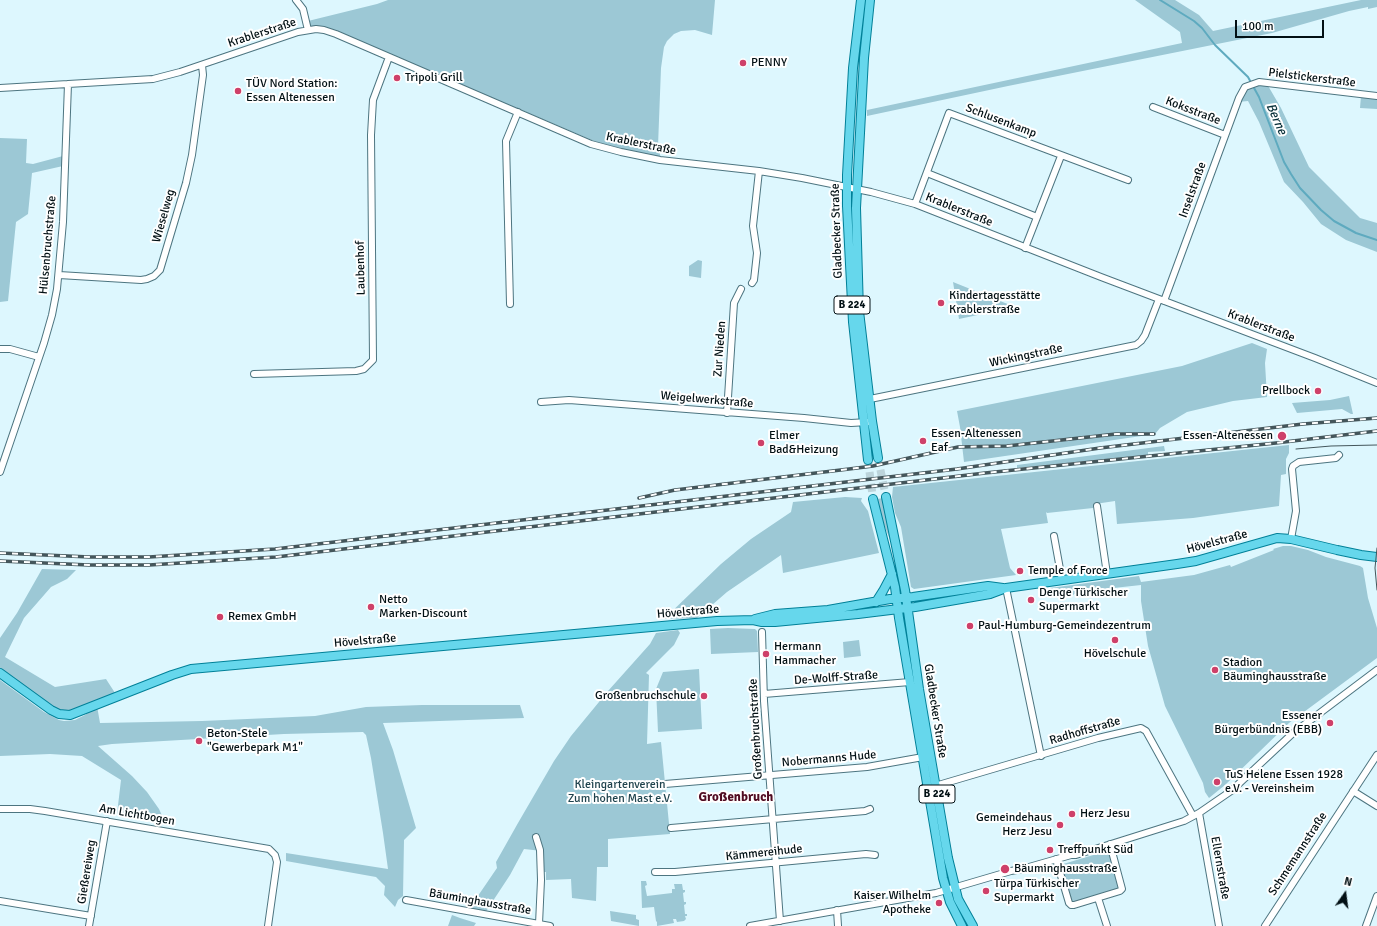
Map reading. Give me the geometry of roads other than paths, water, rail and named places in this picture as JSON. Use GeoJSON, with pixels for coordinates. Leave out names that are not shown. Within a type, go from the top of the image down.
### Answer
{"type":"FeatureCollection","features":[{"type":"Feature","properties":{"kind":"main road","name":"Gladbecker Straße"},"geometry":{"type":"LineString","coordinates":[[861,0],[854,57],[847,187],[847,227],[853,322],[868,422],[878,458]]}},
{"type":"Feature","properties":{"kind":"main road","name":"Gladbecker Straße"},"geometry":{"type":"LineString","coordinates":[[868,460],[868,422],[870,399],[859,311],[857,189],[863,64],[870,0]]}},
{"type":"Feature","properties":{"kind":"main road"},"geometry":{"type":"LineString","coordinates":[[854,57],[863,64]]}},
{"type":"Feature","properties":{"kind":"main road","name":"Gladbecker Straße"},"geometry":{"type":"LineString","coordinates":[[886,497],[906,598],[935,786],[954,888],[973,926]]}},
{"type":"Feature","properties":{"kind":"main road","name":"Gladbecker Straße"},"geometry":{"type":"LineString","coordinates":[[873,499],[897,599],[946,890],[962,926]]}},
{"type":"Feature","properties":{"kind":"main road","name":"Hövelstraße"},"geometry":{"type":"LineString","coordinates":[[753,620],[762,622],[780,621],[837,616],[907,607],[990,594],[1006,588],[1196,561],[1273,539],[1291,539],[1337,550],[1377,557]]}},
{"type":"Feature","properties":{"kind":"main road"},"geometry":{"type":"LineString","coordinates":[[876,602],[892,574]]}},
{"type":"Feature","properties":{"kind":"main road","name":"Hövelstraße"},"geometry":{"type":"LineString","coordinates":[[0,673],[51,710],[59,714],[70,715],[191,669],[703,622],[753,620],[774,614],[828,610],[988,586],[1006,588]]}},
{"type":"Feature","properties":{"kind":"street"},"geometry":{"type":"LineString","coordinates":[[296,0],[303,9],[308,30]]}},
{"type":"Feature","properties":{"kind":"street","name":"Krablerstraße"},"geometry":{"type":"LineString","coordinates":[[0,88],[165,77],[286,36],[316,29],[336,34],[591,144],[670,162],[759,170],[857,189],[915,204],[1377,383]]}},
{"type":"Feature","properties":{"kind":"street","name":"Laubenhof"},"geometry":{"type":"LineString","coordinates":[[254,374],[356,371],[364,369],[373,360],[371,135],[373,100],[389,57]]}},
{"type":"Feature","properties":{"kind":"street","name":"Wieselweg"},"geometry":{"type":"LineString","coordinates":[[59,275],[146,280],[154,276],[160,270],[186,183],[192,155],[204,75],[202,65]]}},
{"type":"Feature","properties":{"kind":"street","name":"Pielstickerstraße"},"geometry":{"type":"LineString","coordinates":[[1245,87],[1259,82],[1377,96]]}},
{"type":"Feature","properties":{"kind":"street","name":"Hülsenbruchstraße"},"geometry":{"type":"LineString","coordinates":[[0,472],[52,315],[59,275],[63,222],[68,84]]}},
{"type":"Feature","properties":{"kind":"street","name":"Inselstraße"},"geometry":{"type":"LineString","coordinates":[[1161,300],[1226,135],[1239,98],[1245,87]]}},
{"type":"Feature","properties":{"kind":"street","name":"Koksstraße"},"geometry":{"type":"LineString","coordinates":[[1153,107],[1226,135]]}},
{"type":"Feature","properties":{"kind":"street"},"geometry":{"type":"LineString","coordinates":[[510,304],[506,141],[518,112]]}},
{"type":"Feature","properties":{"kind":"street","name":"Schlusenkamp"},"geometry":{"type":"LineString","coordinates":[[915,204],[949,113],[1128,180]]}},
{"type":"Feature","properties":{"kind":"street"},"geometry":{"type":"LineString","coordinates":[[1026,248],[1061,156]]}},
{"type":"Feature","properties":{"kind":"street"},"geometry":{"type":"LineString","coordinates":[[752,283],[754,280],[757,254],[753,226],[759,170]]}},
{"type":"Feature","properties":{"kind":"street"},"geometry":{"type":"LineString","coordinates":[[927,173],[1037,217]]}},
{"type":"Feature","properties":{"kind":"street","name":"Zur Nieden"},"geometry":{"type":"LineString","coordinates":[[727,413],[734,303],[741,289]]}},
{"type":"Feature","properties":{"kind":"street","name":"Wickingstraße"},"geometry":{"type":"LineString","coordinates":[[870,399],[1136,345],[1141,342],[1145,335],[1161,300]]}},
{"type":"Feature","properties":{"kind":"street"},"geometry":{"type":"LineString","coordinates":[[0,349],[10,349],[39,357]]}},
{"type":"Feature","properties":{"kind":"street","name":"Weigelwerkstraße"},"geometry":{"type":"LineString","coordinates":[[540,402],[569,400],[851,423],[868,422]]}},
{"type":"Feature","properties":{"kind":"street"},"geometry":{"type":"LineString","coordinates":[[1291,539],[1296,511],[1293,466],[1299,462],[1336,458],[1339,455]]}},
{"type":"Feature","properties":{"kind":"street"},"geometry":{"type":"LineString","coordinates":[[1097,506],[1107,574]]}},
{"type":"Feature","properties":{"kind":"street"},"geometry":{"type":"LineString","coordinates":[[1054,536],[1062,580]]}},
{"type":"Feature","properties":{"kind":"street"},"geometry":{"type":"LineString","coordinates":[[1006,588],[1041,756]]}},
{"type":"Feature","properties":{"kind":"street","name":"Großenbruchstraße"},"geometry":{"type":"LineString","coordinates":[[762,632],[769,775],[780,921]]}},
{"type":"Feature","properties":{"kind":"street"},"geometry":{"type":"LineString","coordinates":[[750,926],[917,897],[946,890],[1011,871],[1076,855],[1184,821],[1199,814],[1231,791],[1302,726],[1377,670]]}},
{"type":"Feature","properties":{"kind":"street","name":"De-Wolff-Straße"},"geometry":{"type":"LineString","coordinates":[[764,694],[910,682]]}},
{"type":"Feature","properties":{"kind":"street","name":"Radhoffstraße"},"geometry":{"type":"LineString","coordinates":[[935,786],[1138,728],[1144,729],[1193,816]]}},
{"type":"Feature","properties":{"kind":"street","name":"Schmemannstraße"},"geometry":{"type":"LineString","coordinates":[[1265,926],[1377,755]]}},
{"type":"Feature","properties":{"kind":"street","name":"Nobermanns Hude"},"geometry":{"type":"LineString","coordinates":[[665,784],[867,767],[923,757]]}},
{"type":"Feature","properties":{"kind":"street"},"geometry":{"type":"LineString","coordinates":[[1353,791],[1377,806]]}},
{"type":"Feature","properties":{"kind":"street","name":"Am Lichtbogen"},"geometry":{"type":"LineString","coordinates":[[0,809],[44,811],[269,850],[276,855],[277,862],[268,926]]}},
{"type":"Feature","properties":{"kind":"street"},"geometry":{"type":"LineString","coordinates":[[672,828],[865,811],[870,809]]}},
{"type":"Feature","properties":{"kind":"street","name":"Ellernstraße"},"geometry":{"type":"LineString","coordinates":[[1199,814],[1219,926]]}},
{"type":"Feature","properties":{"kind":"street","name":"Gießereiweg"},"geometry":{"type":"LineString","coordinates":[[89,926],[107,821]]}},
{"type":"Feature","properties":{"kind":"street"},"geometry":{"type":"LineString","coordinates":[[536,837],[540,850],[542,925]]}},
{"type":"Feature","properties":{"kind":"street"},"geometry":{"type":"LineString","coordinates":[[1056,859],[1068,903],[1070,905],[1120,892],[1122,889],[1110,844]]}},
{"type":"Feature","properties":{"kind":"street","name":"Kämmereihude"},"geometry":{"type":"LineString","coordinates":[[654,872],[676,872],[866,854],[874,855]]}},
{"type":"Feature","properties":{"kind":"street"},"geometry":{"type":"LineString","coordinates":[[1366,926],[1377,896]]}},
{"type":"Feature","properties":{"kind":"street"},"geometry":{"type":"LineString","coordinates":[[1098,898],[1107,926]]}},
{"type":"Feature","properties":{"kind":"street","name":"Bäuminghausstraße"},"geometry":{"type":"LineString","coordinates":[[406,900],[550,926]]}},
{"type":"Feature","properties":{"kind":"street"},"geometry":{"type":"LineString","coordinates":[[0,901],[91,916]]}},
{"type":"Feature","properties":{"kind":"street"},"geometry":{"type":"LineString","coordinates":[[837,910],[838,926]]}},
{"type":"Feature","properties":{"kind":"waterway","name":"Berne"},"geometry":{"type":"LineString","coordinates":[[1160,0],[1194,21],[1202,28],[1215,45],[1248,77],[1259,97],[1284,162],[1300,188],[1334,221],[1356,233],[1377,240]]}},
{"type":"Feature","properties":{"kind":"tunnel"},"geometry":{"type":"LineString","coordinates":[[878,458],[886,497]]}},
{"type":"Feature","properties":{"kind":"tunnel"},"geometry":{"type":"LineString","coordinates":[[868,460],[873,499]]}},
{"type":"Feature","properties":{"kind":"tram line"},"geometry":{"type":"LineString","coordinates":[[1296,449],[1331,446],[1377,445]]}},
{"type":"Feature","properties":{"kind":"tram line"},"geometry":{"type":"LineString","coordinates":[[1377,548],[1375,568],[1377,590]]}},
{"type":"Feature","properties":{"kind":"railway"},"geometry":{"type":"LineString","coordinates":[[0,553],[90,557],[149,557],[275,549],[957,469],[1100,448],[1303,424],[1377,418]]}},
{"type":"Feature","properties":{"kind":"railway"},"geometry":{"type":"LineString","coordinates":[[0,561],[89,565],[149,565],[276,557],[985,473],[1377,431]]}},
{"type":"Feature","properties":{"kind":"railway"},"geometry":{"type":"LineString","coordinates":[[639,498],[675,490],[873,466],[958,447],[1007,446],[1116,434],[1154,434]]}},
{"type":"Feature","properties":{"kind":"place","name":"PENNY"},"geometry":{"type":"Point","coordinates":[743,63]}},
{"type":"Feature","properties":{"kind":"place","name":"Tripoli Grill"},"geometry":{"type":"Point","coordinates":[397,78]}},
{"type":"Feature","properties":{"kind":"place","name":"TÜV Nord Station: Essen Altenessen"},"geometry":{"type":"Point","coordinates":[238,91]}},
{"type":"Feature","properties":{"kind":"place","name":"Kindertagesstätte Krablerstraße"},"geometry":{"type":"Point","coordinates":[941,303]}},
{"type":"Feature","properties":{"kind":"place","name":"Prellbock"},"geometry":{"type":"Point","coordinates":[1318,391]}},
{"type":"Feature","properties":{"kind":"place","name":"Essen-Altenessen"},"geometry":{"type":"Point","coordinates":[1282,436]}},
{"type":"Feature","properties":{"kind":"place","name":"Essen-Altenessen Eaf"},"geometry":{"type":"Point","coordinates":[923,441]}},
{"type":"Feature","properties":{"kind":"place","name":"Elmer Bad&Heizung"},"geometry":{"type":"Point","coordinates":[761,443]}},
{"type":"Feature","properties":{"kind":"place","name":"Temple of Force"},"geometry":{"type":"Point","coordinates":[1020,571]}},
{"type":"Feature","properties":{"kind":"place","name":"Denge Türkischer Supermarkt"},"geometry":{"type":"Point","coordinates":[1031,600]}},
{"type":"Feature","properties":{"kind":"place","name":"Netto Marken-Discount"},"geometry":{"type":"Point","coordinates":[371,607]}},
{"type":"Feature","properties":{"kind":"place","name":"Remex GmbH"},"geometry":{"type":"Point","coordinates":[220,617]}},
{"type":"Feature","properties":{"kind":"place","name":"Paul-Humburg-Gemeindezentrum"},"geometry":{"type":"Point","coordinates":[970,626]}},
{"type":"Feature","properties":{"kind":"place","name":"Hövelschule"},"geometry":{"type":"Point","coordinates":[1115,640]}},
{"type":"Feature","properties":{"kind":"place","name":"Hermann Hammacher"},"geometry":{"type":"Point","coordinates":[766,654]}},
{"type":"Feature","properties":{"kind":"place","name":"Stadion Bäuminghausstraße"},"geometry":{"type":"Point","coordinates":[1215,670]}},
{"type":"Feature","properties":{"kind":"place","name":"Großenbruchschule"},"geometry":{"type":"Point","coordinates":[704,696]}},
{"type":"Feature","properties":{"kind":"place","name":"Essener Bürgerbündnis (EBB)"},"geometry":{"type":"Point","coordinates":[1330,723]}},
{"type":"Feature","properties":{"kind":"place","name":"Beton-Stele \"Gewerbepark M1\""},"geometry":{"type":"Point","coordinates":[199,741]}},
{"type":"Feature","properties":{"kind":"place","name":"TuS Helene Essen 1928 e.V. - Vereinsheim"},"geometry":{"type":"Point","coordinates":[1217,782]}},
{"type":"Feature","properties":{"kind":"place","name":"Herz Jesu"},"geometry":{"type":"Point","coordinates":[1072,814]}},
{"type":"Feature","properties":{"kind":"place","name":"Gemeindehaus Herz Jesu"},"geometry":{"type":"Point","coordinates":[1060,825]}},
{"type":"Feature","properties":{"kind":"place","name":"Treffpunkt Süd"},"geometry":{"type":"Point","coordinates":[1050,850]}},
{"type":"Feature","properties":{"kind":"place","name":"Bäuminghausstraße"},"geometry":{"type":"Point","coordinates":[1005,869]}},
{"type":"Feature","properties":{"kind":"place","name":"Türpa Türkischer Supermarkt"},"geometry":{"type":"Point","coordinates":[986,891]}},
{"type":"Feature","properties":{"kind":"place","name":"Kaiser Wilhelm Apotheke"},"geometry":{"type":"Point","coordinates":[939,903]}},
{"type":"Feature","properties":{"kind":"district","name":"Großenbruch"},"geometry":{"type":"Point","coordinates":[736,798]}},
{"type":"Feature","properties":{"kind":"park label","name":"Kleingartenverein Zum hohen Mast e.V."},"geometry":{"type":"Point","coordinates":[620,792]}}]}
